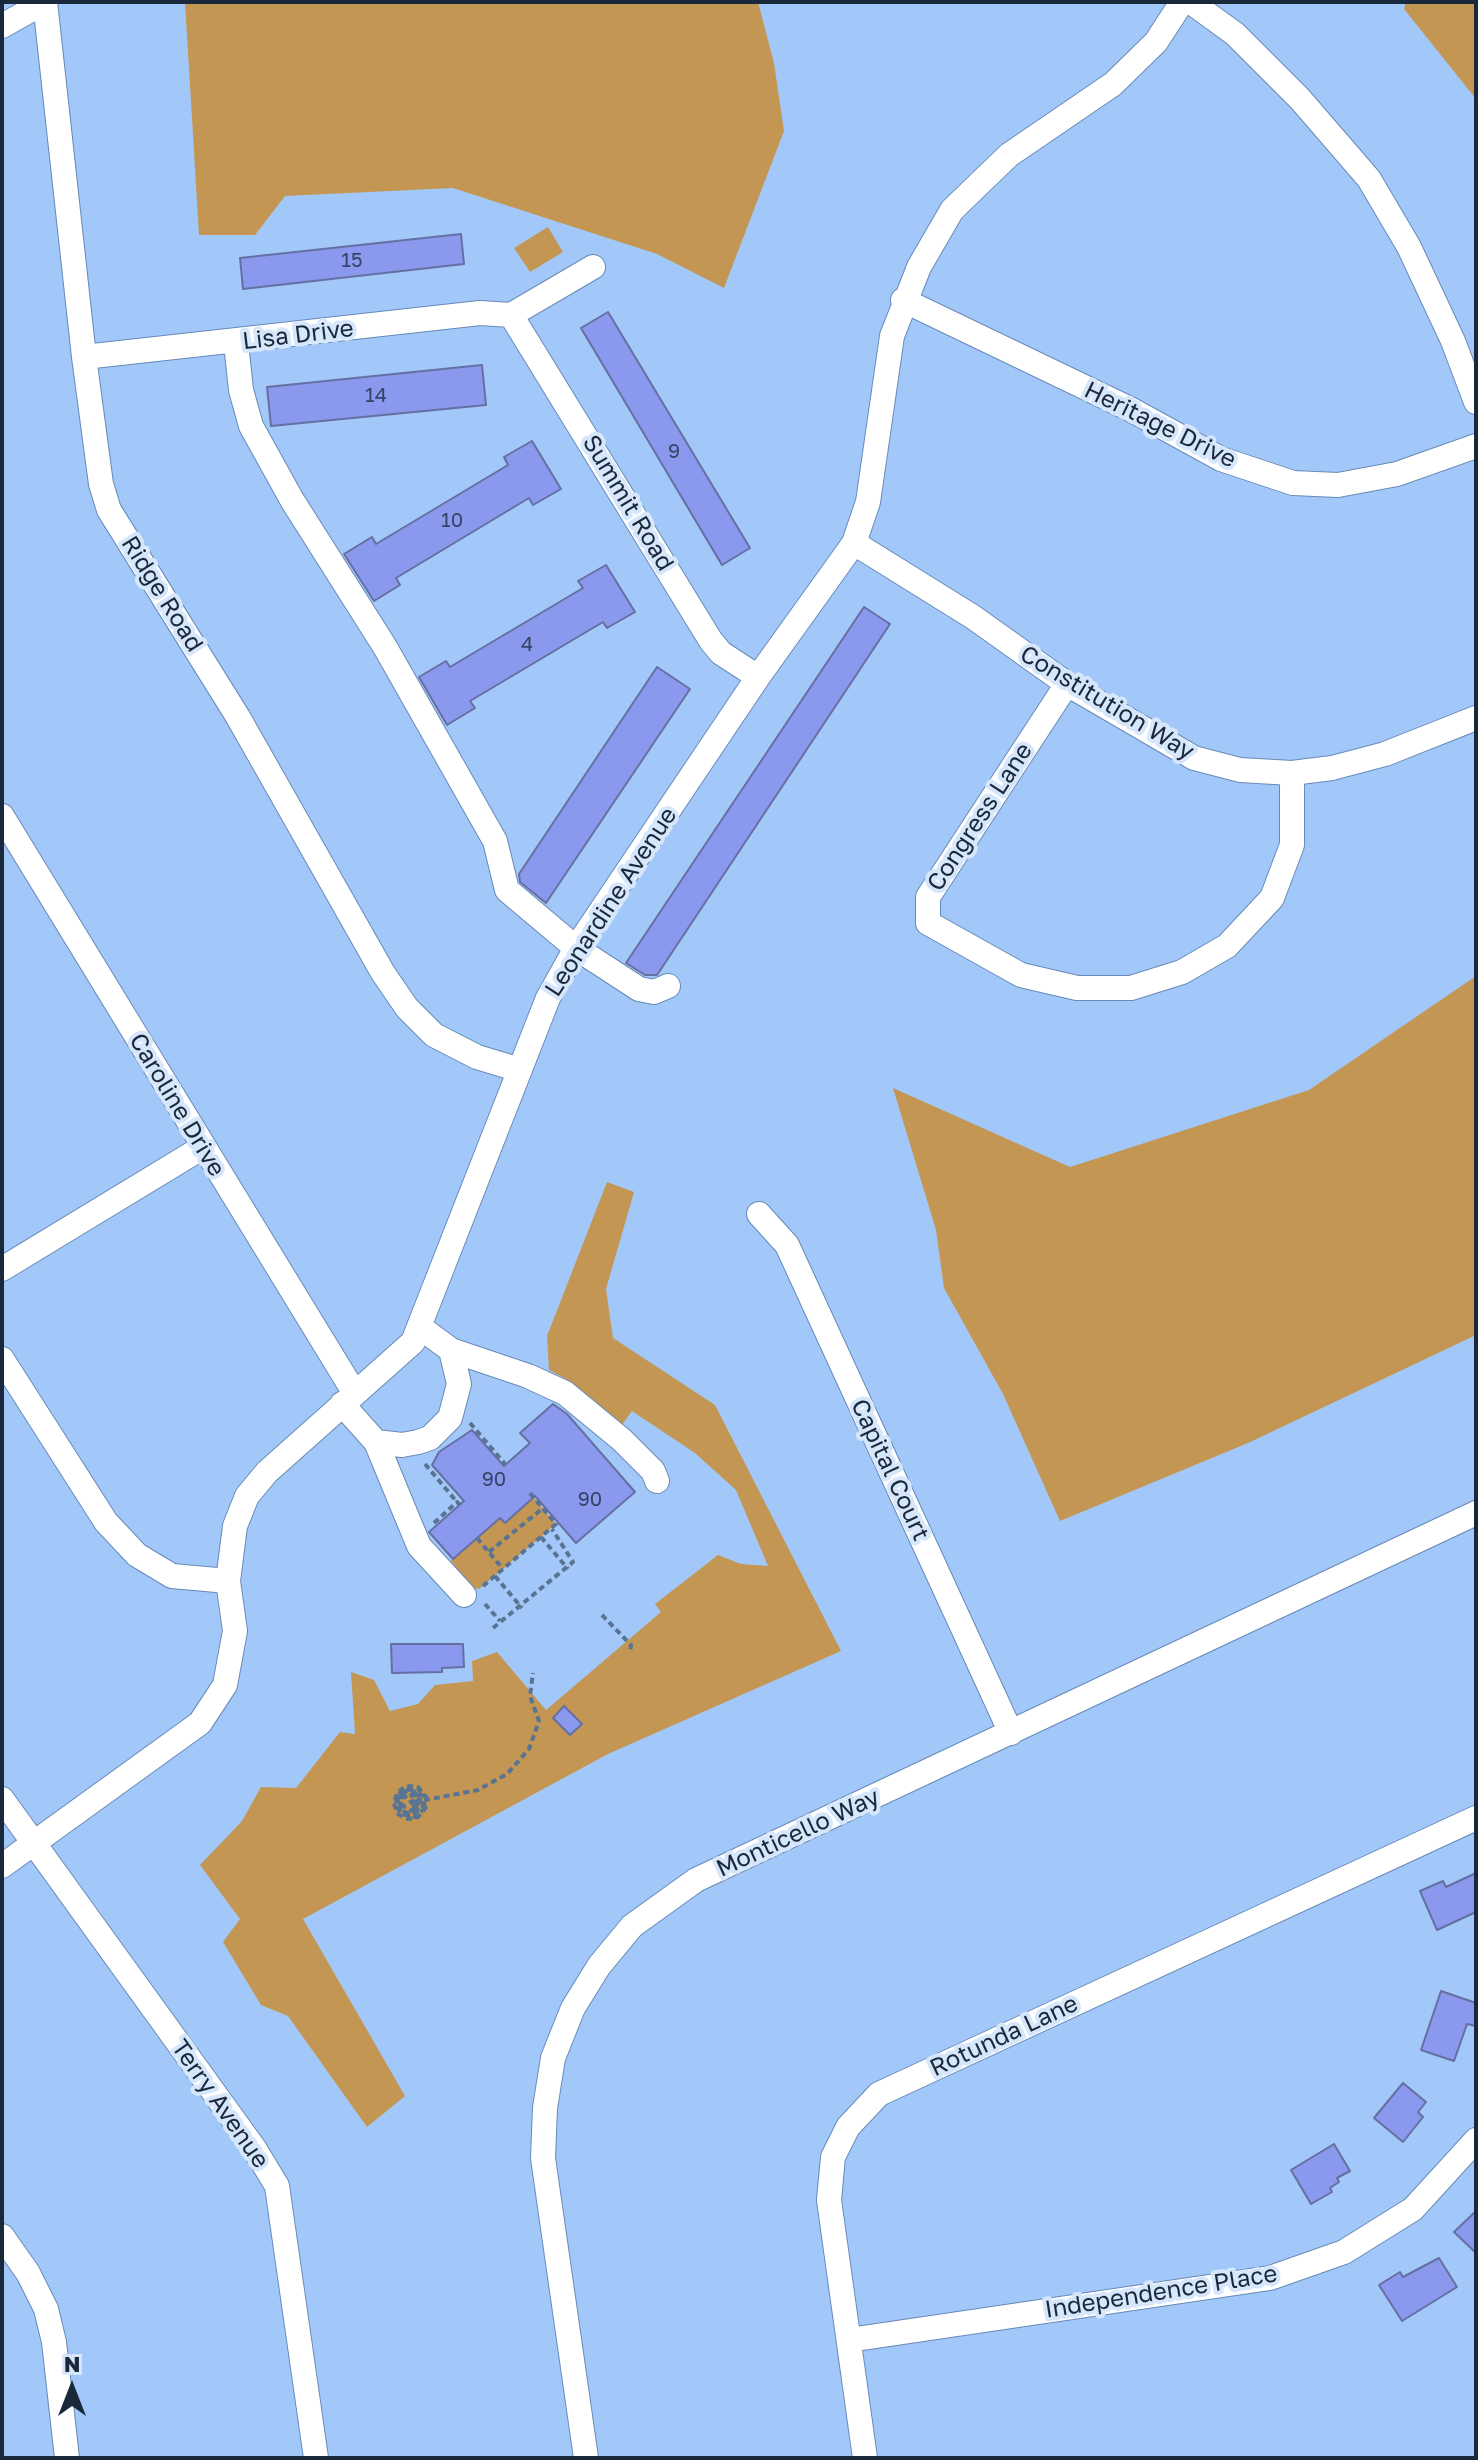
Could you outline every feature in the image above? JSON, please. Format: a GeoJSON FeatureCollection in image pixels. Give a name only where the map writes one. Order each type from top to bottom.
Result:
{"type":"FeatureCollection","features":[{"type":"Feature","properties":{"kind":"street"},"geometry":{"type":"LineString","coordinates":[[2,26],[45,2]]}},
{"type":"Feature","properties":{"kind":"street","name":"Ridge Road"},"geometry":{"type":"LineString","coordinates":[[45,2],[84,357],[101,484],[109,510],[238,717],[383,973],[407,1008],[434,1035],[477,1057],[520,1070]]}},
{"type":"Feature","properties":{"kind":"street","name":"Leonardine Avenue"},"geometry":{"type":"LineString","coordinates":[[2,1866],[200,1723],[225,1685],[232,1663],[235,1631],[228,1581],[235,1526],[247,1496],[267,1472],[396,1358],[421,1328],[548,998],[576,948],[758,677],[854,543],[868,502],[892,336],[903,300],[952,210],[1009,155],[1113,84],[1156,42],[1182,2]]}},
{"type":"Feature","properties":{"kind":"street"},"geometry":{"type":"LineString","coordinates":[[1191,2],[1235,34],[1300,99],[1369,179],[1409,247],[1453,341],[1476,402]]}},
{"type":"Feature","properties":{"kind":"street"},"geometry":{"type":"LineString","coordinates":[[511,315],[593,267]]}},
{"type":"Feature","properties":{"kind":"street","name":"Heritage Drive"},"geometry":{"type":"LineString","coordinates":[[903,300],[1130,409],[1221,459],[1293,483],[1338,485],[1397,474],[1476,446]]}},
{"type":"Feature","properties":{"kind":"street","name":"Lisa Drive"},"geometry":{"type":"LineString","coordinates":[[84,357],[236,343],[480,313],[511,315]]}},
{"type":"Feature","properties":{"kind":"street","name":"Summit Road"},"geometry":{"type":"LineString","coordinates":[[511,315],[711,641],[721,653],[758,677]]}},
{"type":"Feature","properties":{"kind":"street"},"geometry":{"type":"LineString","coordinates":[[236,343],[241,390],[251,426],[292,500],[385,647],[495,841],[507,890],[576,948],[639,989],[654,992],[668,986]]}},
{"type":"Feature","properties":{"kind":"street","name":"Constitution Way"},"geometry":{"type":"LineString","coordinates":[[854,543],[973,617],[1067,684],[1194,758],[1240,770],[1292,773],[1332,768],[1385,754],[1476,718]]}},
{"type":"Feature","properties":{"kind":"street","name":"Congress Lane"},"geometry":{"type":"LineString","coordinates":[[1067,684],[928,897],[928,923],[1021,975],[1077,988],[1131,988],[1182,972],[1227,946],[1272,898],[1292,845],[1292,773]]}},
{"type":"Feature","properties":{"kind":"street","name":"Caroline Drive"},"geometry":{"type":"LineString","coordinates":[[2,816],[203,1147],[376,1442],[419,1546],[474,1599]]}},
{"type":"Feature","properties":{"kind":"street"},"geometry":{"type":"LineString","coordinates":[[2,1269],[203,1147]]}},
{"type":"Feature","properties":{"kind":"street","name":"Capital Court"},"geometry":{"type":"LineString","coordinates":[[759,1214],[787,1245],[1011,1733]]}},
{"type":"Feature","properties":{"kind":"street"},"geometry":{"type":"LineString","coordinates":[[421,1328],[451,1350],[528,1376],[565,1393],[622,1440],[653,1471],[657,1481]]}},
{"type":"Feature","properties":{"kind":"street"},"geometry":{"type":"LineString","coordinates":[[376,1442],[408,1444],[430,1438],[450,1418],[459,1384],[451,1350]]}},
{"type":"Feature","properties":{"kind":"street"},"geometry":{"type":"LineString","coordinates":[[2,1359],[106,1522],[137,1555],[172,1576],[228,1581]]}},
{"type":"Feature","properties":{"kind":"street","name":"Monticello Way"},"geometry":{"type":"LineString","coordinates":[[586,2458],[543,2158],[545,2108],[553,2058],[573,2008],[599,1966],[632,1926],[696,1880],[1476,1513]]}},
{"type":"Feature","properties":{"kind":"street","name":"Terry Avenue"},"geometry":{"type":"LineString","coordinates":[[2,1799],[254,2148],[277,2186],[316,2458]]}},
{"type":"Feature","properties":{"kind":"street","name":"Rotunda Lane"},"geometry":{"type":"LineString","coordinates":[[865,2458],[829,2200],[833,2157],[848,2127],[879,2094],[1476,1818]]}},
{"type":"Feature","properties":{"kind":"street","name":"Independence Place"},"geometry":{"type":"LineString","coordinates":[[849,2340],[1270,2278],[1344,2252],[1413,2209],[1476,2140]]}},
{"type":"Feature","properties":{"kind":"street"},"geometry":{"type":"LineString","coordinates":[[2,2236],[28,2273],[46,2309],[54,2342],[67,2458]]}},
{"type":"Feature","properties":{"kind":"path"},"geometry":{"type":"LineString","coordinates":[[455,1406],[505,1464]]}},
{"type":"Feature","properties":{"kind":"path"},"geometry":{"type":"LineString","coordinates":[[408,1444],[459,1504],[451,1509]]}},
{"type":"Feature","properties":{"kind":"path"},"geometry":{"type":"LineString","coordinates":[[521,1607],[495,1576],[556,1524],[529,1492]]}},
{"type":"Feature","properties":{"kind":"path"},"geometry":{"type":"LineString","coordinates":[[489,1552],[543,1508]]}},
{"type":"Feature","properties":{"kind":"path"},"geometry":{"type":"LineString","coordinates":[[493,1628],[573,1562],[563,1550],[565,1544],[551,1528]]}},
{"type":"Feature","properties":{"kind":"path"},"geometry":{"type":"LineString","coordinates":[[541,1537],[568,1568]]}},
{"type":"Feature","properties":{"kind":"path"},"geometry":{"type":"LineString","coordinates":[[477,1538],[503,1569]]}},
{"type":"Feature","properties":{"kind":"path"},"geometry":{"type":"LineString","coordinates":[[474,1599],[501,1622]]}},
{"type":"Feature","properties":{"kind":"path"},"geometry":{"type":"LineString","coordinates":[[602,1615],[631,1645],[630,1652]]}},
{"type":"Feature","properties":{"kind":"path"},"geometry":{"type":"LineString","coordinates":[[408,1803],[415,1800],[411,1795],[417,1800],[427,1798],[426,1795],[418,1787],[412,1786],[401,1789],[397,1793],[395,1799],[396,1809],[403,1817],[413,1819],[423,1815],[428,1802],[422,1803],[413,1813],[416,1814],[426,1804],[420,1814],[405,1816],[396,1805],[401,1812],[411,1815],[403,1811],[400,1804],[401,1797],[408,1790],[400,1796],[396,1804],[397,1796],[404,1789],[418,1789],[424,1796],[411,1790],[420,1797],[410,1794],[403,1798],[404,1809],[412,1811],[420,1801],[478,1790],[507,1774],[529,1749],[539,1721],[530,1696],[533,1673]]}},
{"type":"Feature","properties":{"kind":"shaded area"},"geometry":{"type":"Polygon","coordinates":[[[185,2],[758,2],[774,63],[784,131],[724,288],[657,254],[453,188],[285,196],[255,235],[199,235],[185,2]]]}},
{"type":"Feature","properties":{"kind":"shaded area"},"geometry":{"type":"Polygon","coordinates":[[[1406,2],[1476,2],[1476,99],[1404,9],[1406,2]]]}},
{"type":"Feature","properties":{"kind":"shaded area"},"geometry":{"type":"Polygon","coordinates":[[[548,227],[563,252],[530,272],[514,248],[548,227]]]}},
{"type":"Feature","properties":{"kind":"shaded area"},"geometry":{"type":"Polygon","coordinates":[[[1476,976],[1476,1335],[1248,1443],[1060,1521],[1003,1394],[944,1288],[936,1230],[893,1088],[1070,1167],[1309,1090],[1476,976]]]}},
{"type":"Feature","properties":{"kind":"shaded area"},"geometry":{"type":"Polygon","coordinates":[[[607,1182],[634,1192],[606,1289],[613,1338],[715,1405],[841,1651],[608,1754],[303,1919],[405,2096],[367,2127],[288,2016],[261,2005],[223,1942],[240,1919],[200,1865],[242,1821],[261,1787],[296,1788],[340,1732],[355,1734],[351,1672],[374,1680],[390,1711],[418,1704],[435,1685],[473,1681],[472,1661],[497,1652],[546,1710],[661,1612],[655,1604],[718,1555],[741,1564],[768,1566],[736,1490],[695,1453],[632,1411],[622,1425],[566,1379],[549,1370],[547,1336],[607,1182]]]}},
{"type":"Feature","properties":{"kind":"shaded area"},"geometry":{"type":"Polygon","coordinates":[[[529,1492],[556,1524],[479,1589],[472,1587],[451,1561],[529,1492]]]}},
{"type":"Feature","properties":{"kind":"building"},"geometry":{"type":"Polygon","coordinates":[[[461,234],[464,264],[243,289],[240,258],[461,234]]]}},
{"type":"Feature","properties":{"kind":"building"},"geometry":{"type":"Polygon","coordinates":[[[608,312],[750,548],[722,565],[581,328],[608,312]]]}},
{"type":"Feature","properties":{"kind":"building"},"geometry":{"type":"Polygon","coordinates":[[[482,365],[486,405],[271,426],[267,387],[482,365]]]}},
{"type":"Feature","properties":{"kind":"building"},"geometry":{"type":"Polygon","coordinates":[[[532,441],[561,489],[533,505],[529,498],[396,578],[400,585],[374,601],[344,554],[372,537],[376,544],[508,465],[504,457],[532,441]]]}},
{"type":"Feature","properties":{"kind":"building"},"geometry":{"type":"Polygon","coordinates":[[[606,565],[635,612],[607,628],[603,622],[470,701],[475,708],[447,725],[419,677],[446,661],[450,667],[583,588],[578,581],[606,565]]]}},
{"type":"Feature","properties":{"kind":"building"},"geometry":{"type":"Polygon","coordinates":[[[864,607],[890,624],[657,975],[645,975],[626,963],[864,607]]]}},
{"type":"Feature","properties":{"kind":"building"},"geometry":{"type":"Polygon","coordinates":[[[657,667],[690,689],[546,903],[520,882],[519,874],[657,667]]]}},
{"type":"Feature","properties":{"kind":"building"},"geometry":{"type":"Polygon","coordinates":[[[553,1404],[567,1414],[635,1492],[576,1543],[535,1496],[505,1523],[500,1518],[453,1559],[429,1532],[464,1501],[432,1465],[439,1452],[472,1430],[504,1466],[530,1443],[520,1433],[553,1404]]]}},
{"type":"Feature","properties":{"kind":"building"},"geometry":{"type":"Polygon","coordinates":[[[391,1644],[463,1644],[464,1667],[442,1668],[442,1672],[392,1673],[391,1644]]]}},
{"type":"Feature","properties":{"kind":"building"},"geometry":{"type":"Polygon","coordinates":[[[564,1706],[582,1724],[570,1735],[553,1718],[564,1706]]]}},
{"type":"Feature","properties":{"kind":"building"},"geometry":{"type":"Polygon","coordinates":[[[1476,1873],[1476,1912],[1437,1930],[1420,1891],[1443,1881],[1446,1887],[1476,1873]]]}},
{"type":"Feature","properties":{"kind":"building"},"geometry":{"type":"Polygon","coordinates":[[[1441,1991],[1476,2003],[1476,2026],[1467,2024],[1454,2061],[1421,2050],[1441,1991]]]}},
{"type":"Feature","properties":{"kind":"building"},"geometry":{"type":"Polygon","coordinates":[[[1403,2083],[1426,2102],[1418,2112],[1423,2117],[1403,2142],[1374,2118],[1403,2083]]]}},
{"type":"Feature","properties":{"kind":"building"},"geometry":{"type":"Polygon","coordinates":[[[1334,2144],[1350,2171],[1337,2178],[1339,2182],[1330,2188],[1332,2192],[1311,2204],[1291,2170],[1334,2144]]]}},
{"type":"Feature","properties":{"kind":"building"},"geometry":{"type":"Polygon","coordinates":[[[1476,2211],[1476,2253],[1454,2232],[1476,2211]]]}},
{"type":"Feature","properties":{"kind":"building"},"geometry":{"type":"Polygon","coordinates":[[[1439,2258],[1457,2287],[1402,2321],[1379,2285],[1400,2272],[1403,2277],[1439,2258]]]}}]}
